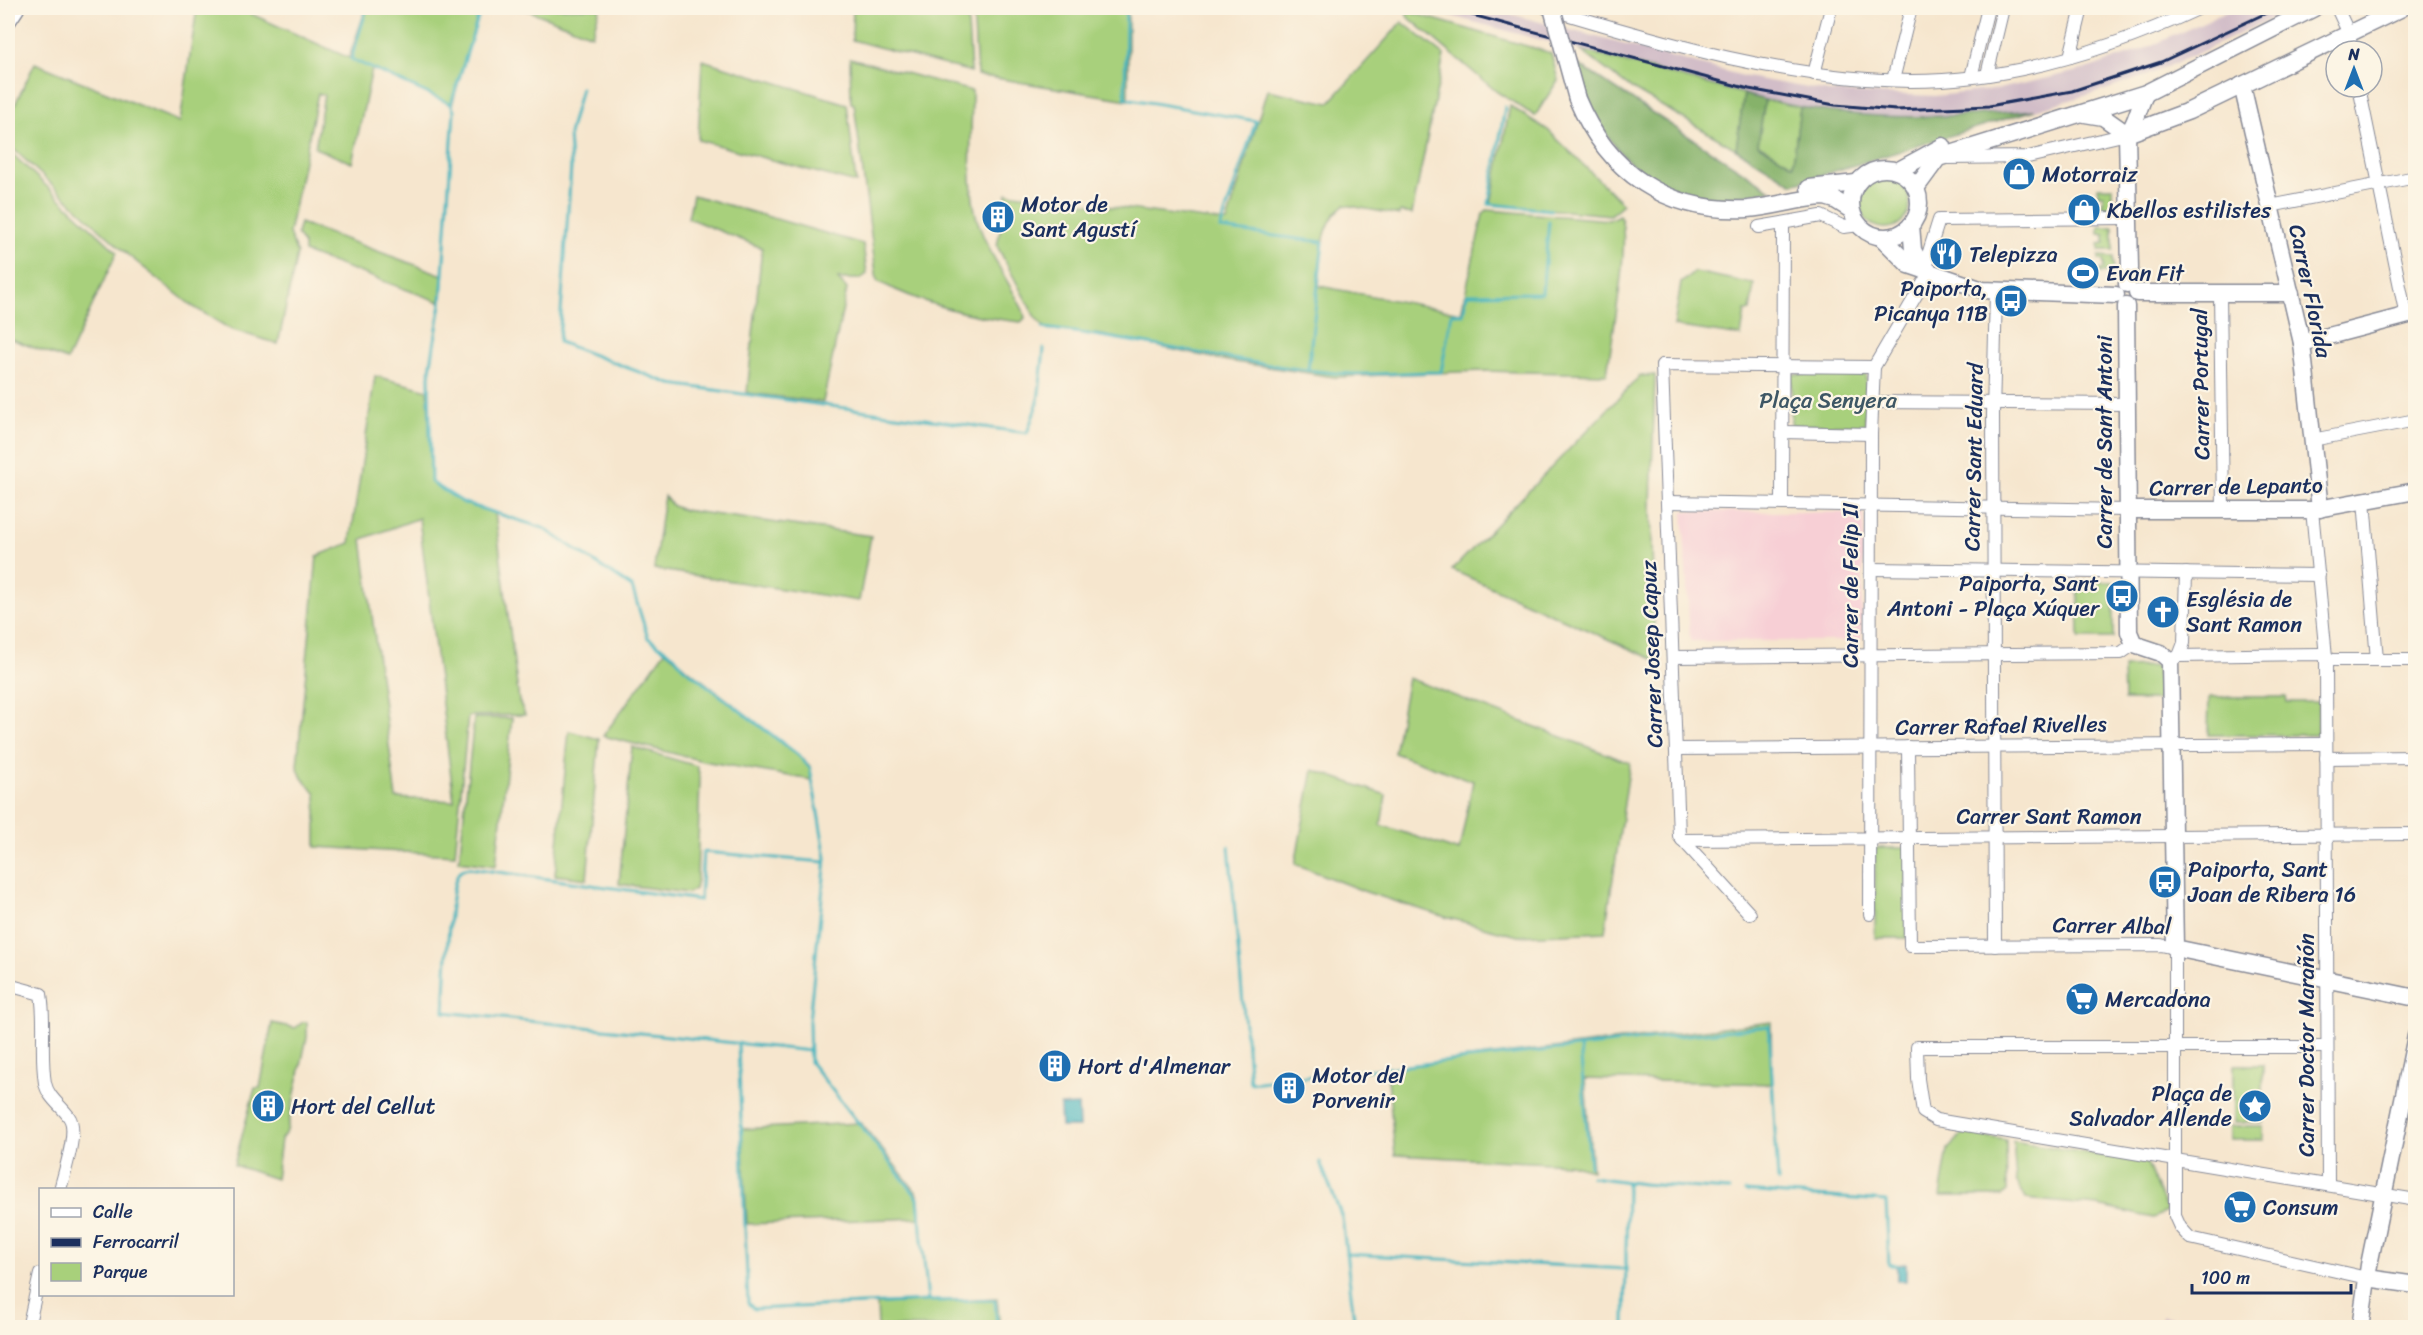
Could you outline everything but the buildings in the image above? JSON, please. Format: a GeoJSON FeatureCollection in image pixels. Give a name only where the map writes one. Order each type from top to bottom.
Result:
{"type":"FeatureCollection","features":[{"type":"Feature","properties":{"kind":"street"},"geometry":{"type":"LineString","coordinates":[[8,20],[16,8]]}},
{"type":"Feature","properties":{"kind":"street"},"geometry":{"type":"LineString","coordinates":[[1546,8],[1588,14],[1702,50],[1814,74],[1893,80],[1987,75],[2070,57],[2146,31],[2200,8]]}},
{"type":"Feature","properties":{"kind":"street"},"geometry":{"type":"LineString","coordinates":[[1552,8],[1577,99],[1592,131],[1614,159],[1629,173],[1658,192],[1694,205],[1750,209],[1825,197],[1835,200],[1873,235],[1892,236],[1911,225]]}},
{"type":"Feature","properties":{"kind":"street"},"geometry":{"type":"LineString","coordinates":[[1814,74],[1831,8]]}},
{"type":"Feature","properties":{"kind":"street"},"geometry":{"type":"LineString","coordinates":[[1893,80],[1911,8]]}},
{"type":"Feature","properties":{"kind":"street"},"geometry":{"type":"LineString","coordinates":[[1971,77],[1988,8]]}},
{"type":"Feature","properties":{"kind":"street"},"geometry":{"type":"LineString","coordinates":[[1987,75],[2003,8]]}},
{"type":"Feature","properties":{"kind":"street"},"geometry":{"type":"LineString","coordinates":[[2070,57],[2082,8]]}},
{"type":"Feature","properties":{"kind":"street"},"geometry":{"type":"LineString","coordinates":[[1916,188],[1938,158],[2146,93],[2314,8]]}},
{"type":"Feature","properties":{"kind":"street"},"geometry":{"type":"LineString","coordinates":[[2337,8],[2350,39]]}},
{"type":"Feature","properties":{"kind":"street"},"geometry":{"type":"LineString","coordinates":[[1938,158],[2028,157],[2127,134],[2188,111],[2402,8]]}},
{"type":"Feature","properties":{"kind":"street"},"geometry":{"type":"LineString","coordinates":[[1897,171],[1940,147],[2144,84],[2217,56]]}},
{"type":"Feature","properties":{"kind":"street","name":"Carrer Florida"},"geometry":{"type":"LineString","coordinates":[[2242,85],[2302,343],[2312,440],[2316,510]]}},
{"type":"Feature","properties":{"kind":"street"},"geometry":{"type":"LineString","coordinates":[[2127,134],[2133,128],[2136,111],[2146,93]]}},
{"type":"Feature","properties":{"kind":"street"},"geometry":{"type":"LineString","coordinates":[[2302,343],[2411,315],[2378,184],[2361,99]]}},
{"type":"Feature","properties":{"kind":"street"},"geometry":{"type":"LineString","coordinates":[[2084,114],[2103,117],[2127,134]]}},
{"type":"Feature","properties":{"kind":"street","name":"Carrer de Sant Antoni"},"geometry":{"type":"LineString","coordinates":[[2127,134],[2130,268],[2127,294],[2127,510],[2129,632],[2134,645]]}},
{"type":"Feature","properties":{"kind":"street"},"geometry":{"type":"LineString","coordinates":[[1732,207],[1802,190],[1856,183],[1872,171],[1880,169],[1897,171],[1905,175],[1916,188],[1918,208],[1911,225],[1913,250],[1926,269]]}},
{"type":"Feature","properties":{"kind":"street"},"geometry":{"type":"LineString","coordinates":[[2270,206],[2415,177]]}},
{"type":"Feature","properties":{"kind":"street"},"geometry":{"type":"LineString","coordinates":[[1855,218],[1851,200],[1856,183]]}},
{"type":"Feature","properties":{"kind":"street"},"geometry":{"type":"LineString","coordinates":[[1759,227],[1821,216],[1844,227],[1855,218]]}},
{"type":"Feature","properties":{"kind":"street"},"geometry":{"type":"LineString","coordinates":[[1926,269],[1927,258],[1939,220],[2129,218]]}},
{"type":"Feature","properties":{"kind":"street"},"geometry":{"type":"LineString","coordinates":[[1782,504],[1783,223]]}},
{"type":"Feature","properties":{"kind":"street"},"geometry":{"type":"LineString","coordinates":[[1881,237],[1909,265],[1996,292],[2291,293]]}},
{"type":"Feature","properties":{"kind":"street","name":"Carrer de Felip II"},"geometry":{"type":"LineString","coordinates":[[1870,915],[1871,434],[1874,367],[1926,269]]}},
{"type":"Feature","properties":{"kind":"street","name":"Carrer Sant Eduard"},"geometry":{"type":"LineString","coordinates":[[1995,946],[1993,508],[1996,292]]}},
{"type":"Feature","properties":{"kind":"street","name":"Carrer Portugal"},"geometry":{"type":"LineString","coordinates":[[2220,293],[2223,510]]}},
{"type":"Feature","properties":{"kind":"street","name":"Carrer Josep Capuz"},"geometry":{"type":"LineString","coordinates":[[1682,840],[1679,836],[1662,365],[1783,366]]}},
{"type":"Feature","properties":{"kind":"street"},"geometry":{"type":"LineString","coordinates":[[1783,366],[1874,367]]}},
{"type":"Feature","properties":{"kind":"street"},"geometry":{"type":"LineString","coordinates":[[1872,402],[2127,404]]}},
{"type":"Feature","properties":{"kind":"street"},"geometry":{"type":"LineString","coordinates":[[2312,440],[2415,420]]}},
{"type":"Feature","properties":{"kind":"street"},"geometry":{"type":"LineString","coordinates":[[1782,432],[1871,434]]}},
{"type":"Feature","properties":{"kind":"street","name":"Carrer de Lepanto"},"geometry":{"type":"LineString","coordinates":[[2127,510],[2316,510],[2415,491]]}},
{"type":"Feature","properties":{"kind":"street"},"geometry":{"type":"LineString","coordinates":[[2364,500],[2378,660]]}},
{"type":"Feature","properties":{"kind":"street"},"geometry":{"type":"LineString","coordinates":[[1668,502],[2127,510]]}},
{"type":"Feature","properties":{"kind":"street","name":"Carrer Doctor Marañón"},"geometry":{"type":"LineString","coordinates":[[2316,510],[2326,657],[2328,1185]]}},
{"type":"Feature","properties":{"kind":"street"},"geometry":{"type":"LineString","coordinates":[[1871,569],[2319,575]]}},
{"type":"Feature","properties":{"kind":"street"},"geometry":{"type":"LineString","coordinates":[[2186,573],[2184,643],[2175,659],[2172,744],[2175,1216],[2180,1227],[2190,1238],[2367,1278],[2415,1286]]}},
{"type":"Feature","properties":{"kind":"street"},"geometry":{"type":"LineString","coordinates":[[1674,657],[2121,652],[2134,645],[2175,659],[2320,654],[2332,660],[2415,660]]}},
{"type":"Feature","properties":{"kind":"street","name":"Carrer Rafael Rivelles"},"geometry":{"type":"LineString","coordinates":[[1676,749],[2326,744]]}},
{"type":"Feature","properties":{"kind":"street"},"geometry":{"type":"LineString","coordinates":[[1908,747],[1909,838]]}},
{"type":"Feature","properties":{"kind":"street"},"geometry":{"type":"LineString","coordinates":[[2326,758],[2415,757]]}},
{"type":"Feature","properties":{"kind":"street","name":"Carrer Sant Ramon"},"geometry":{"type":"LineString","coordinates":[[1682,840],[2415,834]]}},
{"type":"Feature","properties":{"kind":"street","name":"Carrer Albal"},"geometry":{"type":"LineString","coordinates":[[1909,838],[1910,946],[2161,945],[2415,998]]}},
{"type":"Feature","properties":{"kind":"street"},"geometry":{"type":"LineString","coordinates":[[1682,840],[1749,915]]}},
{"type":"Feature","properties":{"kind":"street"},"geometry":{"type":"LineString","coordinates":[[8,985],[41,994],[42,1063],[46,1087],[59,1107],[70,1118],[74,1131],[60,1188]]}},
{"type":"Feature","properties":{"kind":"street"},"geometry":{"type":"LineString","coordinates":[[2360,1328],[2383,1194],[2411,1074],[2415,1036]]}},
{"type":"Feature","properties":{"kind":"street"},"geometry":{"type":"LineString","coordinates":[[2327,1047],[1917,1047],[1918,1079],[1923,1112],[1936,1120],[2175,1158],[2415,1200]]}},
{"type":"Feature","properties":{"kind":"street"},"geometry":{"type":"LineString","coordinates":[[28,1328],[39,1278]]}},
{"type":"Feature","properties":{"kind":"shaded area"},"geometry":{"type":"Polygon","coordinates":[[[1422,8],[1487,8],[1747,77],[1829,92],[1935,96],[1999,89],[2083,70],[2144,49],[2235,8],[2293,8],[2148,75],[2035,110],[1953,117],[1886,118],[1825,112],[1765,100],[1422,8]]]}},
{"type":"Feature","properties":{"kind":"shaded area"},"geometry":{"type":"Polygon","coordinates":[[[1683,511],[1864,513],[1861,641],[1690,641],[1683,511]]]}},
{"type":"Feature","properties":{"kind":"shaded area"},"geometry":{"type":"Polygon","coordinates":[[[2162,1316],[2208,1327],[2160,1327],[2162,1316]]]}},
{"type":"Feature","properties":{"kind":"green space"},"geometry":{"type":"Polygon","coordinates":[[[197,8],[238,8],[349,58],[365,11],[357,8],[480,8],[452,105],[372,69],[352,163],[315,148],[324,95],[318,93],[289,233],[297,254],[278,344],[230,329],[192,306],[128,255],[8,144],[8,119],[35,63],[180,122],[197,8]]]}},
{"type":"Feature","properties":{"kind":"green space"},"geometry":{"type":"Polygon","coordinates":[[[522,8],[600,8],[592,35],[522,8]]]}},
{"type":"Feature","properties":{"kind":"green space"},"geometry":{"type":"Polygon","coordinates":[[[853,8],[967,8],[971,72],[852,40],[853,8]]]}},
{"type":"Feature","properties":{"kind":"green space"},"geometry":{"type":"Polygon","coordinates":[[[973,8],[1128,8],[1128,100],[977,75],[973,8]]]}},
{"type":"Feature","properties":{"kind":"green space"},"geometry":{"type":"Polygon","coordinates":[[[1406,11],[1551,53],[1558,80],[1535,116],[1497,92],[1407,16],[1406,11]]]}},
{"type":"Feature","properties":{"kind":"green space"},"geometry":{"type":"Polygon","coordinates":[[[1402,22],[1444,55],[1412,214],[1400,212],[1399,215],[1345,205],[1337,212],[1326,231],[1319,286],[1461,313],[1483,214],[1487,210],[1609,220],[1619,215],[1623,225],[1622,265],[1607,374],[1483,371],[1335,377],[1228,361],[1102,335],[1046,329],[1035,317],[997,246],[1007,193],[1227,222],[1267,90],[1329,103],[1402,22]]]}},
{"type":"Feature","properties":{"kind":"green space"},"geometry":{"type":"Polygon","coordinates":[[[1580,50],[1744,94],[1736,149],[1629,87],[1580,50]]]}},
{"type":"Feature","properties":{"kind":"green space"},"geometry":{"type":"Polygon","coordinates":[[[850,58],[972,91],[971,167],[975,211],[989,248],[1023,310],[1025,318],[1021,322],[984,317],[929,303],[877,281],[854,104],[851,103],[850,58]]]}},
{"type":"Feature","properties":{"kind":"green space"},"geometry":{"type":"Polygon","coordinates":[[[702,60],[847,104],[856,183],[698,140],[702,60]]]}},
{"type":"Feature","properties":{"kind":"green space"},"geometry":{"type":"Polygon","coordinates":[[[1576,63],[1771,190],[1734,196],[1700,195],[1670,188],[1644,174],[1622,154],[1603,128],[1588,98],[1576,63]]]}},
{"type":"Feature","properties":{"kind":"green space"},"geometry":{"type":"Polygon","coordinates":[[[1744,94],[1765,100],[1758,144],[1793,165],[1800,107],[1859,115],[1918,117],[2035,110],[1793,184],[1736,149],[1744,94]]]}},
{"type":"Feature","properties":{"kind":"green space"},"geometry":{"type":"Polygon","coordinates":[[[1765,100],[1800,107],[1793,165],[1758,144],[1765,100]]]}},
{"type":"Feature","properties":{"kind":"green space"},"geometry":{"type":"Polygon","coordinates":[[[1510,106],[1548,130],[1623,204],[1610,215],[1491,204],[1510,106]]]}},
{"type":"Feature","properties":{"kind":"green space"},"geometry":{"type":"Polygon","coordinates":[[[8,150],[117,252],[67,360],[8,338],[8,150]]]}},
{"type":"Feature","properties":{"kind":"green space"},"geometry":{"type":"Polygon","coordinates":[[[1880,178],[1890,178],[1903,185],[1910,198],[1910,208],[1903,221],[1890,228],[1880,228],[1871,224],[1864,217],[1860,208],[1860,198],[1864,189],[1871,182],[1880,178]]]}},
{"type":"Feature","properties":{"kind":"green space"},"geometry":{"type":"Polygon","coordinates":[[[2098,187],[2113,187],[2113,211],[2099,211],[2099,204],[2103,204],[2103,195],[2098,195],[2098,187]]]}},
{"type":"Feature","properties":{"kind":"green space"},"geometry":{"type":"Polygon","coordinates":[[[693,195],[863,244],[867,274],[860,279],[838,279],[847,289],[823,402],[747,393],[762,248],[688,218],[693,195]]]}},
{"type":"Feature","properties":{"kind":"green space"},"geometry":{"type":"Polygon","coordinates":[[[300,223],[443,275],[440,302],[304,252],[304,245],[297,234],[300,223]]]}},
{"type":"Feature","properties":{"kind":"green space"},"geometry":{"type":"Polygon","coordinates":[[[2099,227],[2113,227],[2113,250],[2099,250],[2099,244],[2105,243],[2105,235],[2099,234],[2099,227]]]}},
{"type":"Feature","properties":{"kind":"green space"},"geometry":{"type":"Polygon","coordinates":[[[2099,256],[2113,257],[2113,273],[2099,273],[2099,270],[2104,269],[2104,260],[2099,260],[2099,256]]]}},
{"type":"Feature","properties":{"kind":"green space"},"geometry":{"type":"Polygon","coordinates":[[[1695,272],[1754,284],[1750,311],[1745,311],[1741,336],[1674,326],[1681,283],[1695,272]]]}},
{"type":"Feature","properties":{"kind":"green space","name":"Plaça Senyera"},"geometry":{"type":"Polygon","coordinates":[[[1792,374],[1866,375],[1865,425],[1791,425],[1792,374]]]}},
{"type":"Feature","properties":{"kind":"green space"},"geometry":{"type":"Polygon","coordinates":[[[1655,375],[1651,507],[1655,660],[1452,570],[1640,376],[1655,375]]]}},
{"type":"Feature","properties":{"kind":"green space"},"geometry":{"type":"Polygon","coordinates":[[[375,376],[428,390],[431,482],[462,502],[495,513],[519,701],[525,715],[468,716],[455,855],[316,847],[316,794],[302,778],[297,766],[317,556],[350,543],[375,376]],[[419,518],[362,539],[396,798],[454,801],[419,518]]]}},
{"type":"Feature","properties":{"kind":"green space"},"geometry":{"type":"Polygon","coordinates":[[[664,496],[673,506],[683,510],[871,536],[859,601],[654,569],[664,496]]]}},
{"type":"Feature","properties":{"kind":"green space"},"geometry":{"type":"Polygon","coordinates":[[[2078,582],[2113,582],[2113,638],[2079,638],[2078,582]]]}},
{"type":"Feature","properties":{"kind":"green space"},"geometry":{"type":"Polygon","coordinates":[[[665,651],[802,758],[810,766],[812,780],[703,761],[603,736],[665,651]]]}},
{"type":"Feature","properties":{"kind":"green space"},"geometry":{"type":"Polygon","coordinates":[[[2158,666],[2159,700],[2124,700],[2123,667],[2158,666]]]}},
{"type":"Feature","properties":{"kind":"green space"},"geometry":{"type":"Polygon","coordinates":[[[1408,678],[1630,763],[1605,932],[1518,936],[1445,917],[1366,892],[1295,864],[1313,770],[1386,795],[1381,825],[1459,851],[1473,781],[1394,753],[1408,678]]]}},
{"type":"Feature","properties":{"kind":"green space"},"geometry":{"type":"Polygon","coordinates":[[[2209,697],[2286,697],[2287,702],[2318,702],[2318,735],[2208,735],[2209,697]]]}},
{"type":"Feature","properties":{"kind":"green space"},"geometry":{"type":"Polygon","coordinates":[[[474,718],[512,718],[496,866],[459,861],[474,718]]]}},
{"type":"Feature","properties":{"kind":"green space"},"geometry":{"type":"Polygon","coordinates":[[[569,731],[599,739],[587,879],[555,875],[569,731]]]}},
{"type":"Feature","properties":{"kind":"green space"},"geometry":{"type":"Polygon","coordinates":[[[632,747],[697,766],[700,777],[697,879],[695,889],[688,893],[619,884],[632,747]]]}},
{"type":"Feature","properties":{"kind":"green space"},"geometry":{"type":"Polygon","coordinates":[[[1875,848],[1907,848],[1907,938],[1875,938],[1875,848]]]}},
{"type":"Feature","properties":{"kind":"green space"},"geometry":{"type":"Polygon","coordinates":[[[307,1022],[307,1037],[287,1131],[281,1139],[276,1179],[234,1165],[255,1088],[260,1088],[272,1023],[295,1028],[307,1022]]]}},
{"type":"Feature","properties":{"kind":"green space"},"geometry":{"type":"Polygon","coordinates":[[[1771,1022],[1772,1084],[1585,1079],[1592,1170],[1569,1164],[1395,1155],[1387,1068],[1771,1022]]]}},
{"type":"Feature","properties":{"kind":"green space"},"geometry":{"type":"Polygon","coordinates":[[[2234,1065],[2263,1065],[2263,1122],[2234,1122],[2234,1065]]]}},
{"type":"Feature","properties":{"kind":"green space"},"geometry":{"type":"Polygon","coordinates":[[[861,1123],[918,1194],[920,1218],[747,1224],[742,1129],[861,1123]]]}},
{"type":"Feature","properties":{"kind":"green space"},"geometry":{"type":"Polygon","coordinates":[[[2230,1126],[2263,1126],[2263,1140],[2230,1140],[2230,1126]]]}},
{"type":"Feature","properties":{"kind":"green space"},"geometry":{"type":"Polygon","coordinates":[[[1964,1133],[2006,1140],[2007,1192],[2002,1196],[1940,1196],[1948,1149],[1964,1133]]]}},
{"type":"Feature","properties":{"kind":"green space"},"geometry":{"type":"Polygon","coordinates":[[[2013,1141],[2147,1163],[2167,1212],[2153,1218],[2098,1206],[2026,1199],[2016,1180],[2013,1141]]]}},
{"type":"Feature","properties":{"kind":"green space"},"geometry":{"type":"Polygon","coordinates":[[[997,1298],[1000,1327],[878,1327],[877,1304],[997,1298]]]}},
{"type":"Feature","properties":{"kind":"water"},"geometry":{"type":"Polygon","coordinates":[[[1078,1105],[1079,1127],[1061,1127],[1060,1106],[1078,1105]]]}},
{"type":"Feature","properties":{"kind":"water"},"geometry":{"type":"Polygon","coordinates":[[[1906,1264],[1906,1281],[1897,1281],[1897,1265],[1906,1264]]]}},
{"type":"Feature","properties":{"kind":"waterway"},"geometry":{"type":"LineString","coordinates":[[367,8],[351,59],[451,104],[454,111],[441,304],[429,376],[431,482],[464,503],[543,528],[632,587],[648,638],[798,755],[810,768],[826,858],[809,1021],[810,1062],[918,1198],[928,1301],[995,1300],[997,1328]]}},
{"type":"Feature","properties":{"kind":"waterway"},"geometry":{"type":"LineString","coordinates":[[451,104],[481,8]]}},
{"type":"Feature","properties":{"kind":"waterway"},"geometry":{"type":"LineString","coordinates":[[1126,8],[1125,98],[1256,121],[1220,229],[1323,242],[1308,370]]}},
{"type":"Feature","properties":{"kind":"waterway"},"geometry":{"type":"LineString","coordinates":[[581,88],[569,134],[571,167],[559,342],[671,384],[1027,433],[1038,402],[1044,349]]}},
{"type":"Feature","properties":{"kind":"waterway"},"geometry":{"type":"LineString","coordinates":[[1505,107],[1489,204],[1551,210]]}},
{"type":"Feature","properties":{"kind":"waterway"},"geometry":{"type":"LineString","coordinates":[[1043,328],[1299,369],[1362,374],[1441,372],[1452,313],[1463,314],[1467,294],[1542,293],[1549,221]]}},
{"type":"Feature","properties":{"kind":"waterway"},"geometry":{"type":"LineString","coordinates":[[1229,846],[1250,1083],[1769,1026],[1778,1181]]}},
{"type":"Feature","properties":{"kind":"waterway"},"geometry":{"type":"LineString","coordinates":[[810,1051],[444,1012],[448,940],[452,899],[458,874],[470,868],[700,900],[703,852],[825,862]]}},
{"type":"Feature","properties":{"kind":"waterway"},"geometry":{"type":"LineString","coordinates":[[738,1043],[748,1303],[754,1309],[928,1301]]}},
{"type":"Feature","properties":{"kind":"waterway"},"geometry":{"type":"LineString","coordinates":[[1580,1047],[1590,1166]]}},
{"type":"Feature","properties":{"kind":"waterway"},"geometry":{"type":"LineString","coordinates":[[1320,1162],[1342,1217],[1355,1328]]}},
{"type":"Feature","properties":{"kind":"waterway"},"geometry":{"type":"LineString","coordinates":[[1592,1177],[1643,1184],[1729,1190]]}},
{"type":"Feature","properties":{"kind":"waterway"},"geometry":{"type":"LineString","coordinates":[[1625,1328],[1627,1182]]}},
{"type":"Feature","properties":{"kind":"waterway"},"geometry":{"type":"LineString","coordinates":[[1745,1191],[1886,1201],[1889,1265],[1897,1265]]}},
{"type":"Feature","properties":{"kind":"waterway"},"geometry":{"type":"LineString","coordinates":[[1346,1254],[1626,1269]]}},
{"type":"Feature","properties":{"kind":"railway"},"geometry":{"type":"LineString","coordinates":[[1446,8],[1749,89],[1835,105],[1896,110],[1989,106],[2072,91],[2161,62],[2277,8]]}},
{"type":"Feature","properties":{"kind":"place","name":"Motorraiz"},"geometry":{"type":"Point","coordinates":[2019,174]}},
{"type":"Feature","properties":{"kind":"place","name":"Kbellos estilistes"},"geometry":{"type":"Point","coordinates":[2084,210]}},
{"type":"Feature","properties":{"kind":"place","name":"Motor de Sant Agustí"},"geometry":{"type":"Point","coordinates":[998,217]}},
{"type":"Feature","properties":{"kind":"place","name":"Telepizza"},"geometry":{"type":"Point","coordinates":[1946,254]}},
{"type":"Feature","properties":{"kind":"place","name":"Evan Fit"},"geometry":{"type":"Point","coordinates":[2083,273]}},
{"type":"Feature","properties":{"kind":"place","name":"Paiporta, Picanya 11B"},"geometry":{"type":"Point","coordinates":[2011,301]}},
{"type":"Feature","properties":{"kind":"place","name":"Paiporta, Sant Antoni - Plaça Xúquer"},"geometry":{"type":"Point","coordinates":[2122,596]}},
{"type":"Feature","properties":{"kind":"place","name":"Església de Sant Ramon"},"geometry":{"type":"Point","coordinates":[2163,612]}},
{"type":"Feature","properties":{"kind":"place","name":"Paiporta, Sant Joan de Ribera 16"},"geometry":{"type":"Point","coordinates":[2165,882]}},
{"type":"Feature","properties":{"kind":"place","name":"Mercadona"},"geometry":{"type":"Point","coordinates":[2082,999]}},
{"type":"Feature","properties":{"kind":"place","name":"Hort d'Almenar"},"geometry":{"type":"Point","coordinates":[1055,1066]}},
{"type":"Feature","properties":{"kind":"place","name":"Motor del Porvenir"},"geometry":{"type":"Point","coordinates":[1289,1088]}},
{"type":"Feature","properties":{"kind":"place","name":"Hort del Cellut"},"geometry":{"type":"Point","coordinates":[268,1106]}},
{"type":"Feature","properties":{"kind":"place","name":"Plaça de Salvador Allende"},"geometry":{"type":"Point","coordinates":[2255,1106]}},
{"type":"Feature","properties":{"kind":"place","name":"Consum"},"geometry":{"type":"Point","coordinates":[2240,1207]}}]}
